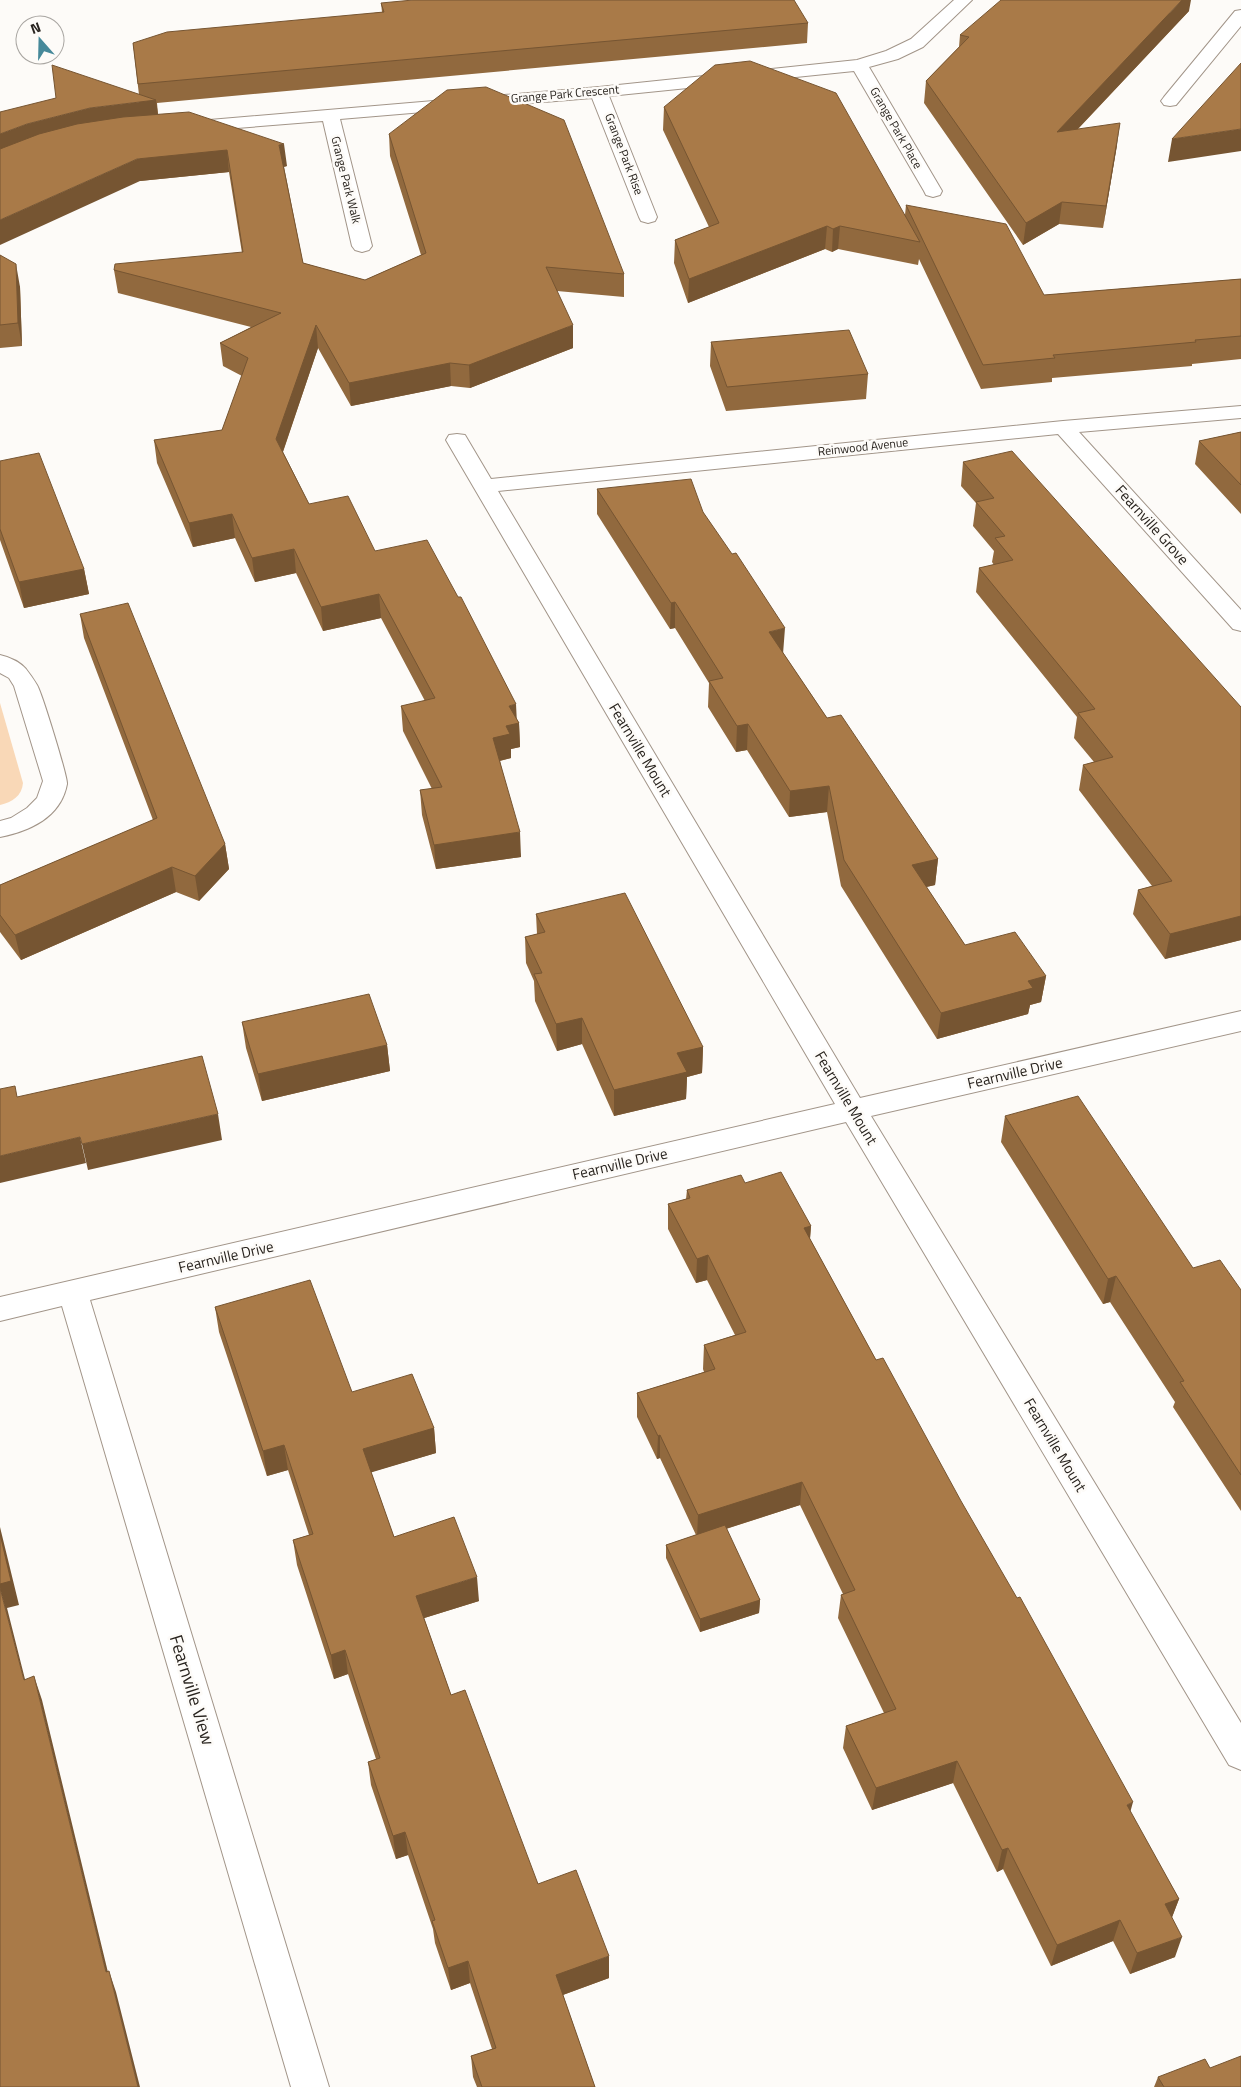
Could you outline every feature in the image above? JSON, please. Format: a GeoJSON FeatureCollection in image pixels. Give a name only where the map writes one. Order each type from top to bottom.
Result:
{"type":"FeatureCollection","features":[{"type":"Feature","properties":{"kind":"street","name":"Grange Park Crescent"},"geometry":{"type":"LineString","coordinates":[[165,128],[600,92],[859,64],[892,55],[917,43],[964,0]]}},
{"type":"Feature","properties":{"kind":"street"},"geometry":{"type":"LineString","coordinates":[[1170,101],[1241,15]]}},
{"type":"Feature","properties":{"kind":"street","name":"Grange Park Place"},"geometry":{"type":"LineString","coordinates":[[859,64],[933,191]]}},
{"type":"Feature","properties":{"kind":"street","name":"Grange Park Rise"},"geometry":{"type":"LineString","coordinates":[[600,92],[648,217]]}},
{"type":"Feature","properties":{"kind":"street","name":"Grange Park Walk"},"geometry":{"type":"LineString","coordinates":[[330,114],[362,246]]}},
{"type":"Feature","properties":{"kind":"street","name":"Reinwood Avenue"},"geometry":{"type":"LineString","coordinates":[[484,486],[1063,427],[1241,412]]}},
{"type":"Feature","properties":{"kind":"street","name":"Fearnville Grove"},"geometry":{"type":"LineString","coordinates":[[1063,427],[1241,624]]}},
{"type":"Feature","properties":{"kind":"street","name":"Fearnville Mount"},"geometry":{"type":"LineString","coordinates":[[457,440],[853,1110],[1241,1754]]}},
{"type":"Feature","properties":{"kind":"street"},"geometry":{"type":"LineString","coordinates":[[0,662],[17,673],[26,686],[55,781],[52,795],[43,808],[27,820],[0,830]]}},
{"type":"Feature","properties":{"kind":"street","name":"Fearnville Drive"},"geometry":{"type":"LineString","coordinates":[[0,1309],[1241,1021]]}},
{"type":"Feature","properties":{"kind":"street","name":"Fearnville View"},"geometry":{"type":"LineString","coordinates":[[73,1293],[310,2087]]}},
{"type":"Feature","properties":{"kind":"shaded area"},"geometry":{"type":"Polygon","coordinates":[[[0,703],[23,783],[21,791],[16,798],[0,805],[0,703]]]}},
{"type":"Feature","properties":{"kind":"building"},"geometry":{"type":"Polygon","coordinates":[[[413,0],[794,0],[808,23],[138,84],[133,43],[167,32],[384,12],[381,3],[413,0]]]}},
{"type":"Feature","properties":{"kind":"building"},"geometry":{"type":"Polygon","coordinates":[[[1001,0],[1182,0],[1057,132],[1120,123],[1106,206],[1062,202],[1026,223],[926,81],[969,37],[960,35],[1001,0]]]}},
{"type":"Feature","properties":{"kind":"building"},"geometry":{"type":"Polygon","coordinates":[[[750,61],[836,93],[920,242],[840,226],[833,229],[827,226],[689,279],[675,240],[719,223],[664,107],[715,65],[750,61]]]}},
{"type":"Feature","properties":{"kind":"building"},"geometry":{"type":"Polygon","coordinates":[[[1241,63],[1241,129],[1172,139],[1241,63]]]}},
{"type":"Feature","properties":{"kind":"building"},"geometry":{"type":"Polygon","coordinates":[[[52,65],[156,100],[90,108],[27,124],[0,134],[0,112],[56,98],[52,65]]]}},
{"type":"Feature","properties":{"kind":"building"},"geometry":{"type":"Polygon","coordinates":[[[486,87],[564,120],[624,274],[546,267],[573,325],[469,365],[450,363],[349,383],[316,325],[276,439],[309,504],[348,496],[375,551],[427,540],[458,597],[461,597],[516,704],[509,706],[519,723],[506,726],[510,734],[493,738],[520,832],[434,845],[420,790],[442,787],[401,706],[435,698],[379,594],[321,607],[294,549],[252,558],[232,514],[189,523],[154,440],[222,430],[248,358],[220,343],[281,313],[114,270],[115,264],[243,252],[227,150],[137,159],[0,220],[0,149],[39,134],[77,124],[123,117],[189,112],[284,144],[279,145],[303,263],[365,280],[426,253],[389,134],[447,90],[486,87]]]}},
{"type":"Feature","properties":{"kind":"building"},"geometry":{"type":"Polygon","coordinates":[[[906,205],[1006,224],[1044,295],[1241,279],[1241,336],[1053,355],[1055,358],[983,365],[906,205]]]}},
{"type":"Feature","properties":{"kind":"building"},"geometry":{"type":"Polygon","coordinates":[[[0,255],[16,264],[18,323],[0,325],[0,255]]]}},
{"type":"Feature","properties":{"kind":"building"},"geometry":{"type":"Polygon","coordinates":[[[849,330],[868,374],[727,387],[711,342],[849,330]]]}},
{"type":"Feature","properties":{"kind":"building"},"geometry":{"type":"Polygon","coordinates":[[[1241,432],[1241,485],[1199,441],[1241,432]]]}},
{"type":"Feature","properties":{"kind":"building"},"geometry":{"type":"Polygon","coordinates":[[[1012,451],[1241,707],[1241,916],[1170,934],[1138,890],[1172,881],[1083,765],[1113,757],[1078,713],[1095,709],[979,568],[1013,560],[995,538],[1005,536],[976,502],[994,498],[963,462],[1012,451]]]}},
{"type":"Feature","properties":{"kind":"building"},"geometry":{"type":"Polygon","coordinates":[[[39,453],[84,569],[19,582],[0,529],[0,461],[39,453]]]}},
{"type":"Feature","properties":{"kind":"building"},"geometry":{"type":"Polygon","coordinates":[[[691,479],[703,512],[732,554],[736,553],[785,628],[769,632],[827,718],[841,715],[938,859],[912,865],[965,945],[1015,932],[1046,976],[1028,981],[1033,988],[941,1013],[844,860],[829,786],[790,791],[748,724],[737,726],[709,681],[723,678],[675,602],[671,603],[597,489],[691,479]]]}},
{"type":"Feature","properties":{"kind":"building"},"geometry":{"type":"Polygon","coordinates":[[[128,603],[225,844],[195,876],[172,867],[15,935],[0,915],[0,885],[157,818],[80,614],[128,603]]]}},
{"type":"Feature","properties":{"kind":"building"},"geometry":{"type":"Polygon","coordinates":[[[625,893],[703,1047],[677,1053],[687,1072],[614,1090],[582,1018],[556,1024],[534,974],[542,973],[525,937],[545,932],[536,914],[625,893]]]}},
{"type":"Feature","properties":{"kind":"building"},"geometry":{"type":"Polygon","coordinates":[[[369,994],[387,1045],[258,1074],[242,1022],[369,994]]]}},
{"type":"Feature","properties":{"kind":"building"},"geometry":{"type":"Polygon","coordinates":[[[202,1056],[218,1114],[82,1144],[80,1137],[0,1156],[0,1089],[15,1086],[17,1097],[202,1056]]]}},
{"type":"Feature","properties":{"kind":"building"},"geometry":{"type":"Polygon","coordinates":[[[1078,1096],[1193,1268],[1220,1260],[1241,1290],[1241,1475],[1180,1382],[1184,1381],[1116,1276],[1108,1279],[1005,1116],[1078,1096]]]}},
{"type":"Feature","properties":{"kind":"building"},"geometry":{"type":"Polygon","coordinates":[[[781,1172],[811,1226],[804,1228],[876,1360],[883,1358],[961,1501],[1017,1598],[1020,1597],[1133,1802],[1127,1805],[1179,1899],[1165,1904],[1182,1937],[1137,1953],[1120,1920],[1057,1945],[1008,1848],[1002,1850],[957,1761],[876,1788],[846,1726],[896,1709],[841,1595],[855,1590],[802,1482],[698,1515],[660,1435],[658,1436],[637,1393],[715,1369],[704,1345],[746,1332],[708,1255],[697,1259],[668,1204],[690,1198],[687,1190],[741,1175],[745,1183],[781,1172]]]}},
{"type":"Feature","properties":{"kind":"building"},"geometry":{"type":"Polygon","coordinates":[[[310,1280],[352,1392],[412,1374],[434,1428],[363,1449],[394,1537],[454,1517],[477,1577],[416,1596],[451,1695],[465,1690],[538,1884],[576,1870],[609,1956],[556,1975],[595,2087],[482,2087],[471,2056],[496,2048],[468,1961],[448,1968],[432,1921],[435,1920],[405,1832],[393,1836],[368,1762],[380,1758],[345,1650],[331,1655],[293,1540],[313,1534],[284,1445],[263,1451],[215,1307],[310,1280]]]}},
{"type":"Feature","properties":{"kind":"building"},"geometry":{"type":"Polygon","coordinates":[[[725,1525],[760,1600],[700,1619],[666,1545],[725,1525]]]}},
{"type":"Feature","properties":{"kind":"building"},"geometry":{"type":"Polygon","coordinates":[[[0,1534],[11,1581],[0,1584],[0,1534]]]}},
{"type":"Feature","properties":{"kind":"building"},"geometry":{"type":"Polygon","coordinates":[[[0,1588],[24,1680],[34,1676],[106,1972],[109,1971],[138,2087],[0,2087],[0,1588]]]}},
{"type":"Feature","properties":{"kind":"building"},"geometry":{"type":"Polygon","coordinates":[[[1241,2056],[1241,2087],[1164,2087],[1158,2077],[1205,2059],[1210,2068],[1241,2056]]]}}]}
